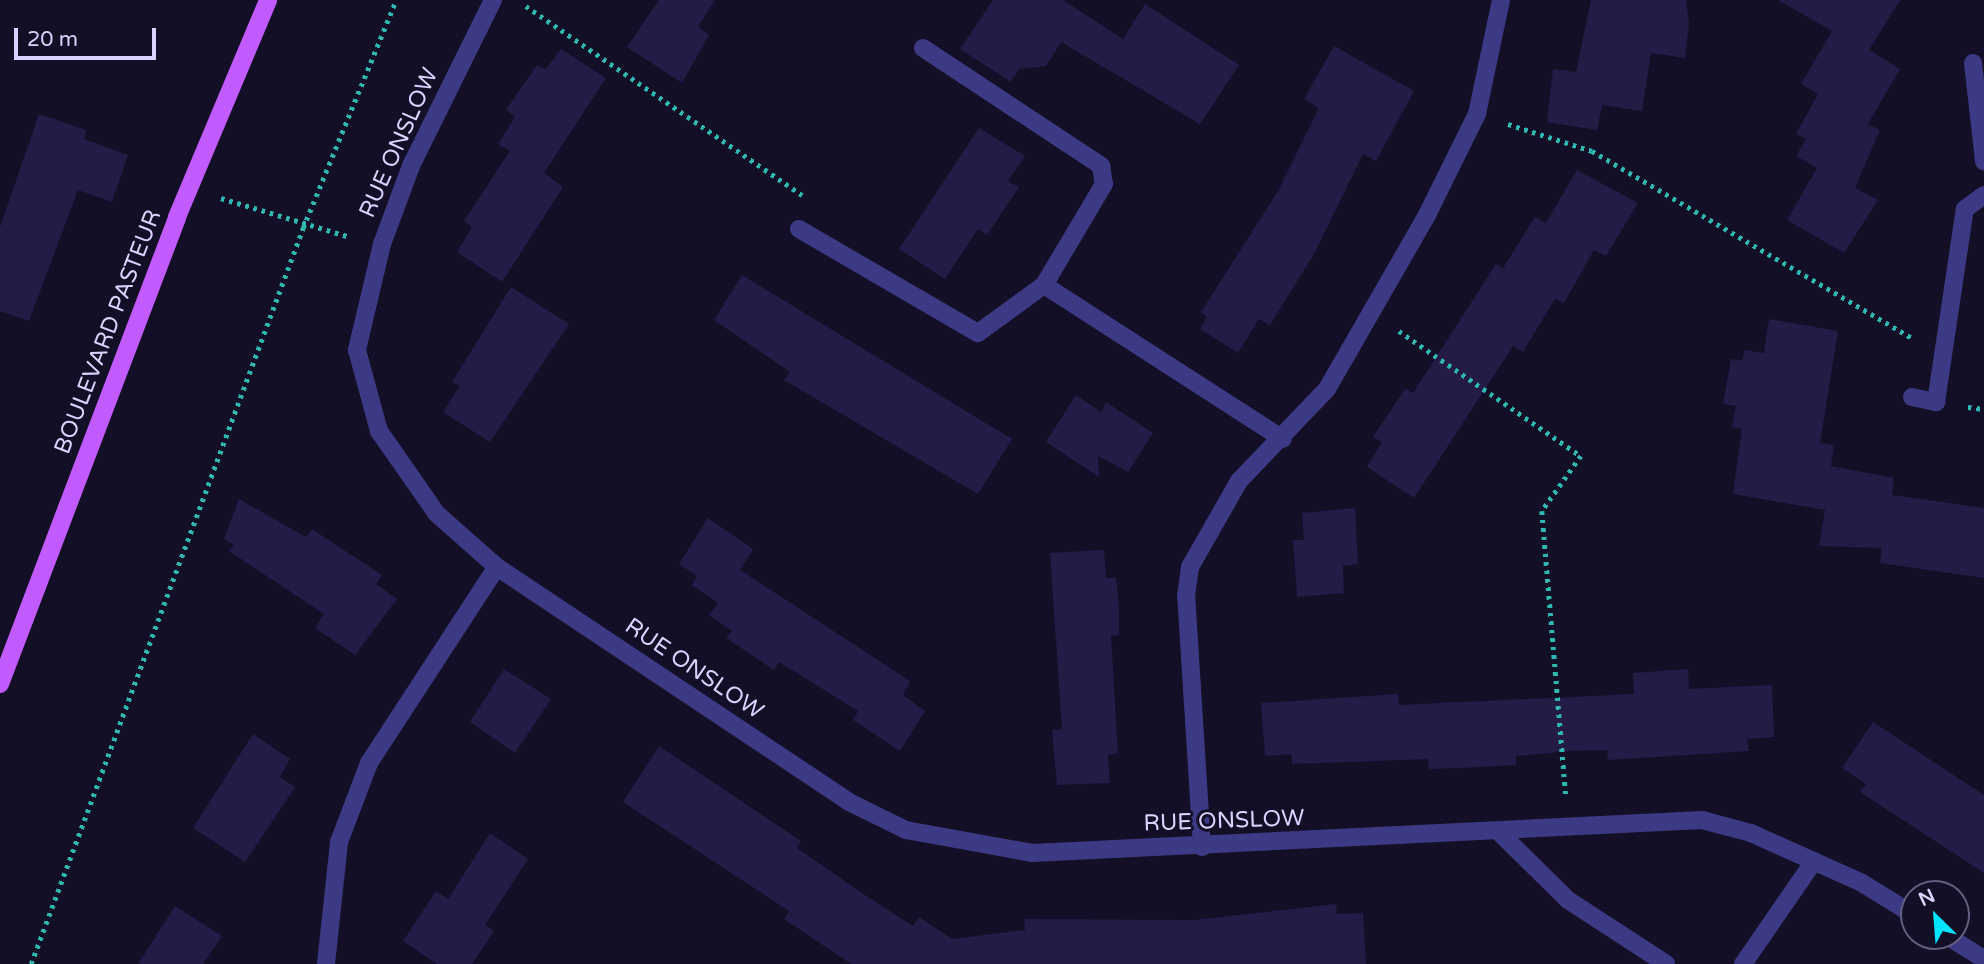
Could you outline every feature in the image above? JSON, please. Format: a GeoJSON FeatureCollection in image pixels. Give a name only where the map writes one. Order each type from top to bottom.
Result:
{"type":"FeatureCollection","features":[{"type":"Feature","properties":{"kind":"main road","name":"BOULEVARD PASTEUR"},"geometry":{"type":"LineString","coordinates":[[1,675],[191,187],[268,0]]}},
{"type":"Feature","properties":{"kind":"street","name":"RUE ONSLOW"},"geometry":{"type":"LineString","coordinates":[[492,0],[411,166],[382,244],[357,350],[379,431],[437,514],[497,567],[849,802],[906,830],[1032,853],[1202,847],[1499,832],[1569,825],[1702,820],[1814,861],[1900,907]]}},
{"type":"Feature","properties":{"kind":"street"},"geometry":{"type":"LineString","coordinates":[[1202,847],[1186,596],[1191,567],[1239,481],[1283,439],[1326,389],[1372,313],[1477,114],[1501,0]]}},
{"type":"Feature","properties":{"kind":"street"},"geometry":{"type":"LineString","coordinates":[[799,229],[978,333],[1044,285],[1104,184],[1101,166],[923,48]]}},
{"type":"Feature","properties":{"kind":"street"},"geometry":{"type":"LineString","coordinates":[[1973,63],[1984,161]]}},
{"type":"Feature","properties":{"kind":"street"},"geometry":{"type":"LineString","coordinates":[[1912,397],[1936,402],[1945,357],[1965,209],[1984,195]]}},
{"type":"Feature","properties":{"kind":"street"},"geometry":{"type":"LineString","coordinates":[[1044,285],[1283,439]]}},
{"type":"Feature","properties":{"kind":"street"},"geometry":{"type":"LineString","coordinates":[[326,964],[339,842],[369,763],[497,567]]}},
{"type":"Feature","properties":{"kind":"street"},"geometry":{"type":"LineString","coordinates":[[1499,832],[1569,900],[1666,964]]}},
{"type":"Feature","properties":{"kind":"street"},"geometry":{"type":"LineString","coordinates":[[1744,964],[1814,861]]}},
{"type":"Feature","properties":{"kind":"path"},"geometry":{"type":"LineString","coordinates":[[31,964],[303,228],[396,0]]}},
{"type":"Feature","properties":{"kind":"path"},"geometry":{"type":"LineString","coordinates":[[516,0],[807,199],[799,229]]}},
{"type":"Feature","properties":{"kind":"path"},"geometry":{"type":"LineString","coordinates":[[1477,114],[1592,151],[1945,357]]}},
{"type":"Feature","properties":{"kind":"path"},"geometry":{"type":"LineString","coordinates":[[191,187],[303,228],[382,244]]}},
{"type":"Feature","properties":{"kind":"path"},"geometry":{"type":"LineString","coordinates":[[1372,313],[1581,456],[1542,511],[1569,825]]}},
{"type":"Feature","properties":{"kind":"building"},"geometry":{"type":"Polygon","coordinates":[[[659,0],[715,0],[698,27],[709,35],[682,83],[627,47],[659,0]]]}},
{"type":"Feature","properties":{"kind":"building"},"geometry":{"type":"Polygon","coordinates":[[[993,0],[1063,0],[1123,39],[1145,4],[1239,65],[1200,124],[1061,42],[1046,66],[1019,69],[1011,82],[960,49],[993,0]]]}},
{"type":"Feature","properties":{"kind":"building"},"geometry":{"type":"Polygon","coordinates":[[[1591,0],[1686,0],[1689,24],[1685,58],[1651,53],[1642,111],[1602,105],[1597,130],[1547,122],[1553,69],[1576,72],[1591,0]]]}},
{"type":"Feature","properties":{"kind":"building"},"geometry":{"type":"Polygon","coordinates":[[[1778,0],[1900,0],[1869,50],[1900,69],[1868,124],[1880,130],[1855,188],[1878,200],[1844,253],[1787,220],[1817,168],[1796,156],[1806,139],[1796,134],[1818,94],[1801,84],[1832,31],[1778,0]]]}},
{"type":"Feature","properties":{"kind":"building"},"geometry":{"type":"Polygon","coordinates":[[[1334,46],[1414,91],[1376,161],[1363,154],[1314,254],[1270,325],[1259,319],[1238,353],[1200,329],[1207,317],[1201,312],[1278,191],[1319,108],[1304,99],[1334,46]]]}},
{"type":"Feature","properties":{"kind":"building"},"geometry":{"type":"Polygon","coordinates":[[[561,49],[606,78],[544,173],[563,187],[502,282],[457,252],[472,227],[464,221],[510,151],[498,144],[515,117],[506,110],[537,65],[546,69],[561,49]]]}},
{"type":"Feature","properties":{"kind":"building"},"geometry":{"type":"Polygon","coordinates":[[[39,114],[86,130],[84,139],[128,155],[112,202],[78,190],[29,321],[0,311],[0,227],[39,114]]]}},
{"type":"Feature","properties":{"kind":"building"},"geometry":{"type":"Polygon","coordinates":[[[979,128],[1025,156],[1008,181],[1019,187],[987,235],[978,229],[945,279],[899,249],[979,128]]]}},
{"type":"Feature","properties":{"kind":"building"},"geometry":{"type":"Polygon","coordinates":[[[1577,170],[1638,203],[1606,256],[1594,250],[1564,303],[1555,299],[1523,352],[1513,346],[1414,498],[1367,467],[1382,442],[1373,437],[1405,389],[1413,393],[1496,264],[1503,268],[1535,217],[1546,223],[1577,170]]]}},
{"type":"Feature","properties":{"kind":"building"},"geometry":{"type":"Polygon","coordinates":[[[742,275],[1012,439],[978,494],[784,380],[790,372],[714,320],[742,275]]]}},
{"type":"Feature","properties":{"kind":"building"},"geometry":{"type":"Polygon","coordinates":[[[511,287],[569,324],[490,442],[443,412],[460,386],[452,382],[511,287]]]}},
{"type":"Feature","properties":{"kind":"building"},"geometry":{"type":"Polygon","coordinates":[[[1769,319],[1838,331],[1820,443],[1834,445],[1831,466],[1894,478],[1892,495],[1984,508],[1984,578],[1880,563],[1882,548],[1819,546],[1825,510],[1733,494],[1742,429],[1732,427],[1736,406],[1723,404],[1731,359],[1742,360],[1745,350],[1764,353],[1769,319]]]}},
{"type":"Feature","properties":{"kind":"building"},"geometry":{"type":"Polygon","coordinates":[[[1076,395],[1101,412],[1106,402],[1153,433],[1128,472],[1098,456],[1099,477],[1046,442],[1076,395]]]}},
{"type":"Feature","properties":{"kind":"building"},"geometry":{"type":"Polygon","coordinates":[[[239,499],[306,537],[312,529],[382,575],[376,584],[397,599],[355,655],[315,628],[324,614],[229,551],[234,545],[224,539],[239,499]]]}},
{"type":"Feature","properties":{"kind":"building"},"geometry":{"type":"Polygon","coordinates":[[[1355,508],[1358,564],[1343,566],[1344,593],[1297,597],[1293,540],[1304,540],[1302,513],[1355,508]]]}},
{"type":"Feature","properties":{"kind":"building"},"geometry":{"type":"Polygon","coordinates":[[[708,518],[753,549],[740,570],[910,681],[903,695],[925,711],[900,751],[853,720],[858,711],[779,662],[774,670],[726,638],[732,631],[709,615],[718,603],[692,585],[697,576],[679,564],[708,518]]]}},
{"type":"Feature","properties":{"kind":"building"},"geometry":{"type":"Polygon","coordinates":[[[1104,550],[1106,578],[1116,578],[1119,606],[1119,635],[1111,636],[1118,753],[1108,755],[1110,783],[1057,785],[1052,730],[1062,729],[1050,553],[1104,550]]]}},
{"type":"Feature","properties":{"kind":"building"},"geometry":{"type":"Polygon","coordinates":[[[504,669],[551,699],[515,753],[470,722],[504,669]]]}},
{"type":"Feature","properties":{"kind":"building"},"geometry":{"type":"Polygon","coordinates":[[[1688,669],[1689,689],[1772,685],[1774,737],[1747,739],[1749,751],[1608,760],[1607,750],[1571,751],[1516,756],[1516,765],[1461,768],[1429,769],[1428,759],[1292,764],[1291,754],[1265,756],[1261,703],[1398,694],[1399,705],[1634,694],[1633,673],[1688,669]]]}},
{"type":"Feature","properties":{"kind":"building"},"geometry":{"type":"Polygon","coordinates":[[[1873,722],[1984,795],[1984,873],[1860,792],[1866,784],[1842,768],[1873,722]]]}},
{"type":"Feature","properties":{"kind":"building"},"geometry":{"type":"Polygon","coordinates":[[[253,734],[290,759],[280,777],[295,787],[245,862],[193,828],[253,734]]]}},
{"type":"Feature","properties":{"kind":"building"},"geometry":{"type":"Polygon","coordinates":[[[659,746],[801,841],[797,848],[865,895],[913,926],[919,917],[952,939],[1025,930],[1024,919],[1194,920],[1336,904],[1337,914],[1363,913],[1366,964],[851,964],[784,919],[789,911],[623,802],[659,746]]]}},
{"type":"Feature","properties":{"kind":"building"},"geometry":{"type":"Polygon","coordinates":[[[490,833],[528,859],[485,925],[494,931],[472,964],[437,964],[403,941],[436,891],[448,899],[490,833]]]}},
{"type":"Feature","properties":{"kind":"building"},"geometry":{"type":"Polygon","coordinates":[[[175,906],[222,936],[203,964],[138,964],[175,906]]]}}]}
